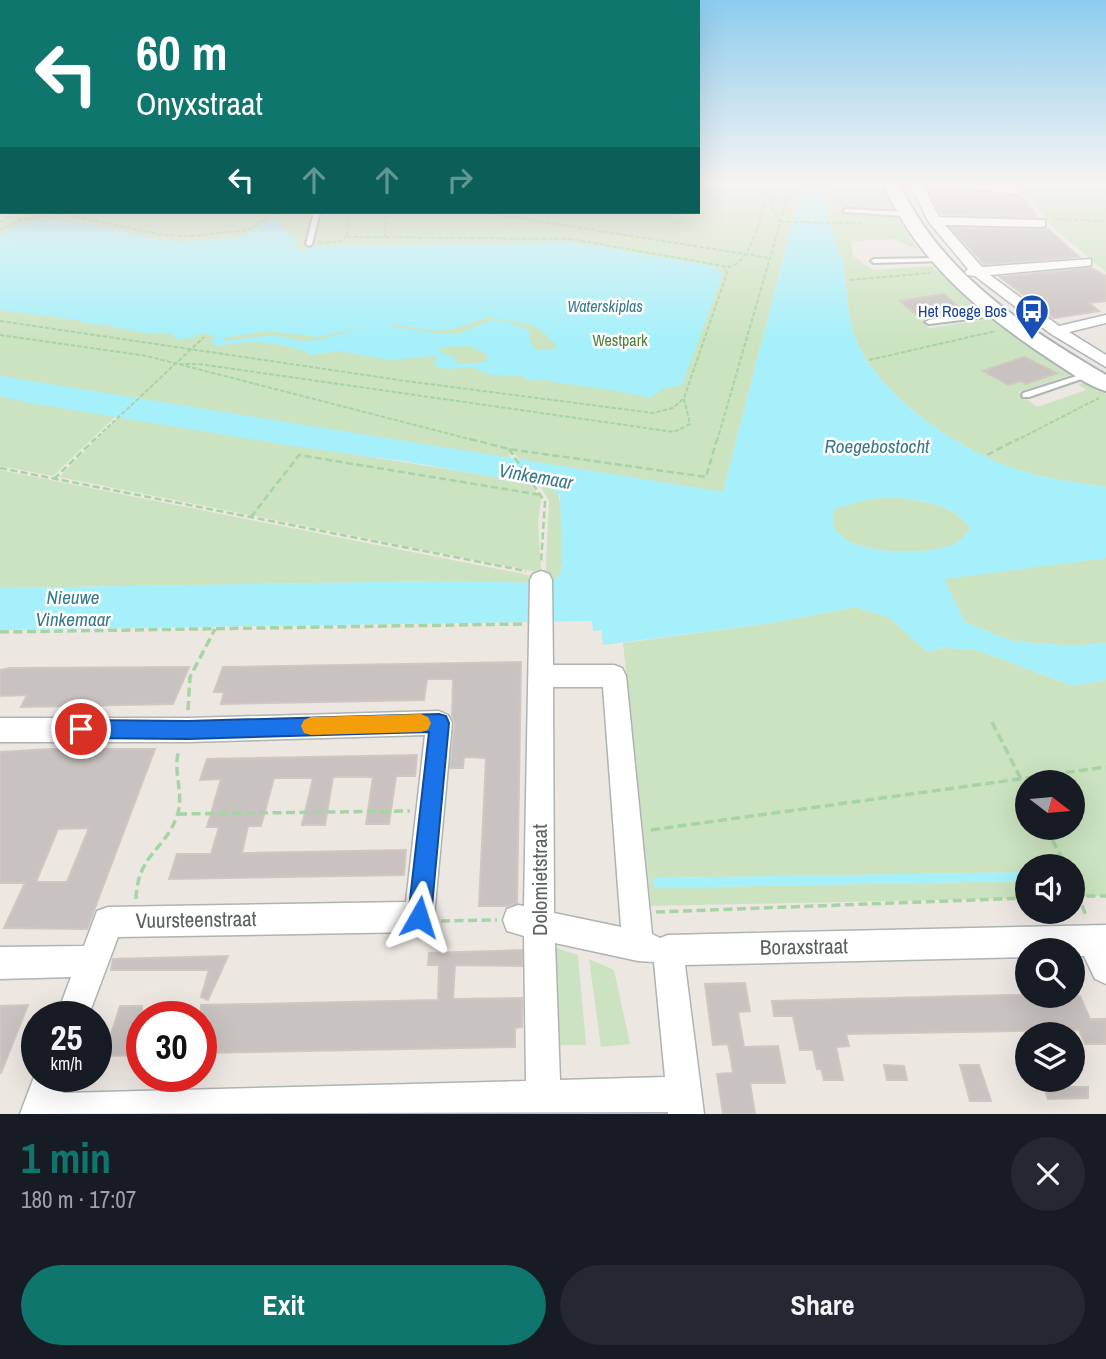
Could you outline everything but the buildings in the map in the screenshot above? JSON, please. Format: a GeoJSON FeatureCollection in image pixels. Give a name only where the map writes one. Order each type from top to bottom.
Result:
{"type":"FeatureCollection","features":[{"type":"Feature","properties":{"kind":"main road"},"geometry":{"type":"LineString","coordinates":[[925,237],[998,322],[1100,377]]}},
{"type":"Feature","properties":{"kind":"main road"},"geometry":{"type":"LineString","coordinates":[[933,237],[955,270],[1051,337],[1100,377]]}},
{"type":"Feature","properties":{"kind":"street"},"geometry":{"type":"LineString","coordinates":[[941,237],[955,270],[1106,362]]}},
{"type":"Feature","properties":{"kind":"street"},"geometry":{"type":"LineString","coordinates":[[955,270],[1086,262]]}},
{"type":"Feature","properties":{"kind":"street"},"geometry":{"type":"LineString","coordinates":[[1056,331],[1106,319]]}},
{"type":"Feature","properties":{"kind":"street","name":"Dolomietstraat"},"geometry":{"type":"LineString","coordinates":[[541,578],[531,624],[541,676],[528,922],[545,1098]]}},
{"type":"Feature","properties":{"kind":"street"},"geometry":{"type":"LineString","coordinates":[[528,922],[646,948],[635,832],[614,676],[541,676]]}},
{"type":"Feature","properties":{"kind":"street"},"geometry":{"type":"LineString","coordinates":[[0,730],[188,730],[439,723],[419,917]]}},
{"type":"Feature","properties":{"kind":"street","name":"Vuursteenstraat"},"geometry":{"type":"LineString","coordinates":[[93,961],[108,922],[419,917]]}},
{"type":"Feature","properties":{"kind":"street","name":"Boraxstraat"},"geometry":{"type":"LineString","coordinates":[[685,1104],[668,950],[1102,949]]}},
{"type":"Feature","properties":{"kind":"street"},"geometry":{"type":"LineString","coordinates":[[0,963],[93,961],[78,1001]]}},
{"type":"Feature","properties":{"kind":"street"},"geometry":{"type":"LineString","coordinates":[[45,1092],[38,1113],[296,1109],[545,1098],[685,1104]]}},
{"type":"Feature","properties":{"kind":"lane"},"geometry":{"type":"LineString","coordinates":[[309,244],[311,237]]}},
{"type":"Feature","properties":{"kind":"lane"},"geometry":{"type":"LineString","coordinates":[[874,261],[955,270]]}},
{"type":"Feature","properties":{"kind":"lane"},"geometry":{"type":"LineString","coordinates":[[929,322],[998,322]]}},
{"type":"Feature","properties":{"kind":"lane"},"geometry":{"type":"LineString","coordinates":[[1026,395],[1100,377]]}},
{"type":"Feature","properties":{"kind":"path"},"geometry":{"type":"LineString","coordinates":[[0,321],[406,381],[653,413],[673,408],[684,398],[727,273],[713,262],[571,239],[346,237],[342,241],[309,244]]}},
{"type":"Feature","properties":{"kind":"path"},"geometry":{"type":"LineString","coordinates":[[635,237],[770,258]]}},
{"type":"Feature","properties":{"kind":"path"},"geometry":{"type":"LineString","coordinates":[[723,268],[739,264],[746,255],[752,237]]}},
{"type":"Feature","properties":{"kind":"path"},"geometry":{"type":"LineString","coordinates":[[0,335],[147,356],[509,449],[706,477],[776,237]]}},
{"type":"Feature","properties":{"kind":"path"},"geometry":{"type":"LineString","coordinates":[[850,280],[955,270]]}},
{"type":"Feature","properties":{"kind":"path"},"geometry":{"type":"LineString","coordinates":[[869,360],[998,322]]}},
{"type":"Feature","properties":{"kind":"path"},"geometry":{"type":"LineString","coordinates":[[54,479],[141,393],[176,365],[204,337]]}},
{"type":"Feature","properties":{"kind":"path"},"geometry":{"type":"LineString","coordinates":[[176,365],[199,363],[674,432],[690,424],[684,398]]}},
{"type":"Feature","properties":{"kind":"path"},"geometry":{"type":"LineString","coordinates":[[987,455],[1106,394]]}},
{"type":"Feature","properties":{"kind":"path"},"geometry":{"type":"LineString","coordinates":[[0,468],[541,578],[542,518],[545,502],[509,449]]}},
{"type":"Feature","properties":{"kind":"path"},"geometry":{"type":"LineString","coordinates":[[251,517],[299,455],[541,495]]}},
{"type":"Feature","properties":{"kind":"path"},"geometry":{"type":"LineString","coordinates":[[0,632],[531,624]]}},
{"type":"Feature","properties":{"kind":"path"},"geometry":{"type":"LineString","coordinates":[[137,921],[135,893],[140,866],[149,851],[170,830],[178,814],[180,798],[173,764],[188,730],[190,677],[215,629]]}},
{"type":"Feature","properties":{"kind":"path"},"geometry":{"type":"LineString","coordinates":[[992,722],[1016,770]]}},
{"type":"Feature","properties":{"kind":"path"},"geometry":{"type":"LineString","coordinates":[[1085,770],[1106,767]]}},
{"type":"Feature","properties":{"kind":"path"},"geometry":{"type":"LineString","coordinates":[[635,832],[1015,780]]}},
{"type":"Feature","properties":{"kind":"path"},"geometry":{"type":"LineString","coordinates":[[178,814],[430,811]]}},
{"type":"Feature","properties":{"kind":"path"},"geometry":{"type":"LineString","coordinates":[[1085,896],[1106,895]]}},
{"type":"Feature","properties":{"kind":"path"},"geometry":{"type":"LineString","coordinates":[[643,912],[1015,898]]}},
{"type":"Feature","properties":{"kind":"path"},"geometry":{"type":"LineString","coordinates":[[1085,906],[1102,949]]}},
{"type":"Feature","properties":{"kind":"path"},"geometry":{"type":"LineString","coordinates":[[419,917],[433,921],[528,922]]}},
{"type":"Feature","properties":{"kind":"green space","name":"Westpark"},"geometry":{"type":"Polygon","coordinates":[[[0,237],[788,237],[723,492],[520,460],[516,455],[509,454],[512,459],[137,399],[139,396],[134,399],[0,376],[0,237]]]}},
{"type":"Feature","properties":{"kind":"green space"},"geometry":{"type":"Polygon","coordinates":[[[835,237],[909,237],[917,249],[894,239],[851,241],[853,256],[873,270],[931,266],[985,310],[922,320],[930,328],[995,318],[1073,374],[1018,392],[1037,407],[1086,390],[1078,384],[1085,382],[1106,394],[1106,487],[1054,478],[1002,464],[959,443],[915,412],[877,375],[863,355],[851,326],[843,266],[835,237]]]}},
{"type":"Feature","properties":{"kind":"green space"},"geometry":{"type":"Polygon","coordinates":[[[1064,237],[1106,237],[1106,272],[1064,237]]]}},
{"type":"Feature","properties":{"kind":"green space"},"geometry":{"type":"Polygon","coordinates":[[[0,396],[116,416],[53,476],[0,466],[0,396]]]}},
{"type":"Feature","properties":{"kind":"green space"},"geometry":{"type":"Polygon","coordinates":[[[119,417],[529,482],[541,499],[538,522],[541,570],[532,571],[59,477],[119,417]]]}},
{"type":"Feature","properties":{"kind":"green space"},"geometry":{"type":"Polygon","coordinates":[[[0,470],[533,576],[537,583],[439,581],[0,588],[0,470]]]}},
{"type":"Feature","properties":{"kind":"green space"},"geometry":{"type":"Polygon","coordinates":[[[539,484],[551,487],[558,493],[562,522],[561,569],[556,578],[545,583],[549,501],[539,484]]]}},
{"type":"Feature","properties":{"kind":"green space"},"geometry":{"type":"Polygon","coordinates":[[[898,497],[948,509],[970,529],[960,541],[948,546],[912,552],[872,549],[855,544],[841,536],[833,525],[833,509],[870,499],[898,497]]]}},
{"type":"Feature","properties":{"kind":"green space"},"geometry":{"type":"Polygon","coordinates":[[[1106,558],[1106,643],[1072,646],[1012,641],[965,622],[943,578],[1106,558]]]}},
{"type":"Feature","properties":{"kind":"green space"},"geometry":{"type":"Polygon","coordinates":[[[856,607],[890,618],[927,652],[944,648],[977,650],[1073,686],[1106,680],[1106,896],[1085,897],[1085,854],[1015,854],[1015,872],[653,878],[655,888],[1015,881],[1015,898],[651,906],[623,643],[771,623],[856,607]]]}},
{"type":"Feature","properties":{"kind":"green space"},"geometry":{"type":"Polygon","coordinates":[[[547,945],[578,955],[586,1045],[549,1045],[547,945]]]}},
{"type":"Feature","properties":{"kind":"green space"},"geometry":{"type":"Polygon","coordinates":[[[589,959],[614,970],[630,1044],[601,1047],[589,959]]]}},
{"type":"Feature","properties":{"kind":"water","name":"Waterskiplas"},"geometry":{"type":"Polygon","coordinates":[[[0,237],[146,237],[174,241],[296,237],[298,238],[296,248],[300,247],[300,251],[305,251],[306,247],[333,246],[571,242],[712,266],[720,270],[722,276],[682,385],[663,389],[649,398],[538,379],[527,381],[524,376],[490,375],[473,367],[453,370],[434,366],[437,358],[434,356],[390,360],[340,351],[311,355],[279,344],[252,342],[217,347],[211,341],[215,336],[200,333],[195,337],[176,340],[172,333],[149,333],[81,324],[83,322],[78,320],[0,310],[0,237]],[[487,317],[443,330],[396,324],[389,326],[441,334],[460,333],[491,320],[504,321],[530,330],[530,341],[535,349],[556,350],[556,344],[538,328],[487,317]],[[375,325],[317,337],[267,331],[224,338],[223,341],[275,335],[301,341],[318,340],[375,325]],[[469,346],[442,347],[438,351],[455,358],[457,364],[486,362],[488,355],[469,346]]]}},
{"type":"Feature","properties":{"kind":"water"},"geometry":{"type":"Polygon","coordinates":[[[789,237],[835,237],[843,266],[854,334],[863,355],[895,394],[937,428],[981,455],[1027,472],[1106,487],[1106,558],[944,579],[965,622],[1012,641],[1072,646],[1106,643],[1106,680],[1073,686],[977,650],[944,648],[927,652],[890,618],[856,607],[771,623],[603,645],[602,630],[593,631],[592,621],[0,630],[0,588],[439,581],[545,583],[558,577],[562,567],[560,495],[548,486],[30,403],[0,396],[0,376],[723,492],[789,237]],[[898,497],[870,499],[834,509],[833,525],[841,536],[854,544],[872,549],[912,552],[947,546],[960,540],[970,529],[957,514],[928,503],[898,497]]]}},
{"type":"Feature","properties":{"kind":"water"},"geometry":{"type":"Polygon","coordinates":[[[1015,872],[1015,881],[655,888],[653,878],[1015,872]]]}},
{"type":"Feature","properties":{"kind":"slow traffic"},"geometry":{"type":"LineString","coordinates":[[311,726],[421,723]]}},
{"type":"Feature","properties":{"kind":"place","name":"Het Roege Bos"},"geometry":{"type":"Point","coordinates":[1032,341]}},
{"type":"Feature","properties":{"kind":"route"},"geometry":{"type":"LineString","coordinates":[[81,729],[188,730],[439,723],[419,917]]}},
{"type":"Feature","properties":{"kind":"water label","name":"Roegebostocht"},"geometry":{"type":"Point","coordinates":[877,446]}},
{"type":"Feature","properties":{"kind":"water label","name":"Vinkemaar"},"geometry":{"type":"Point","coordinates":[536,476]}},
{"type":"Feature","properties":{"kind":"water label","name":"Nieuwe Vinkemaar"},"geometry":{"type":"Point","coordinates":[73,608]}}]}
